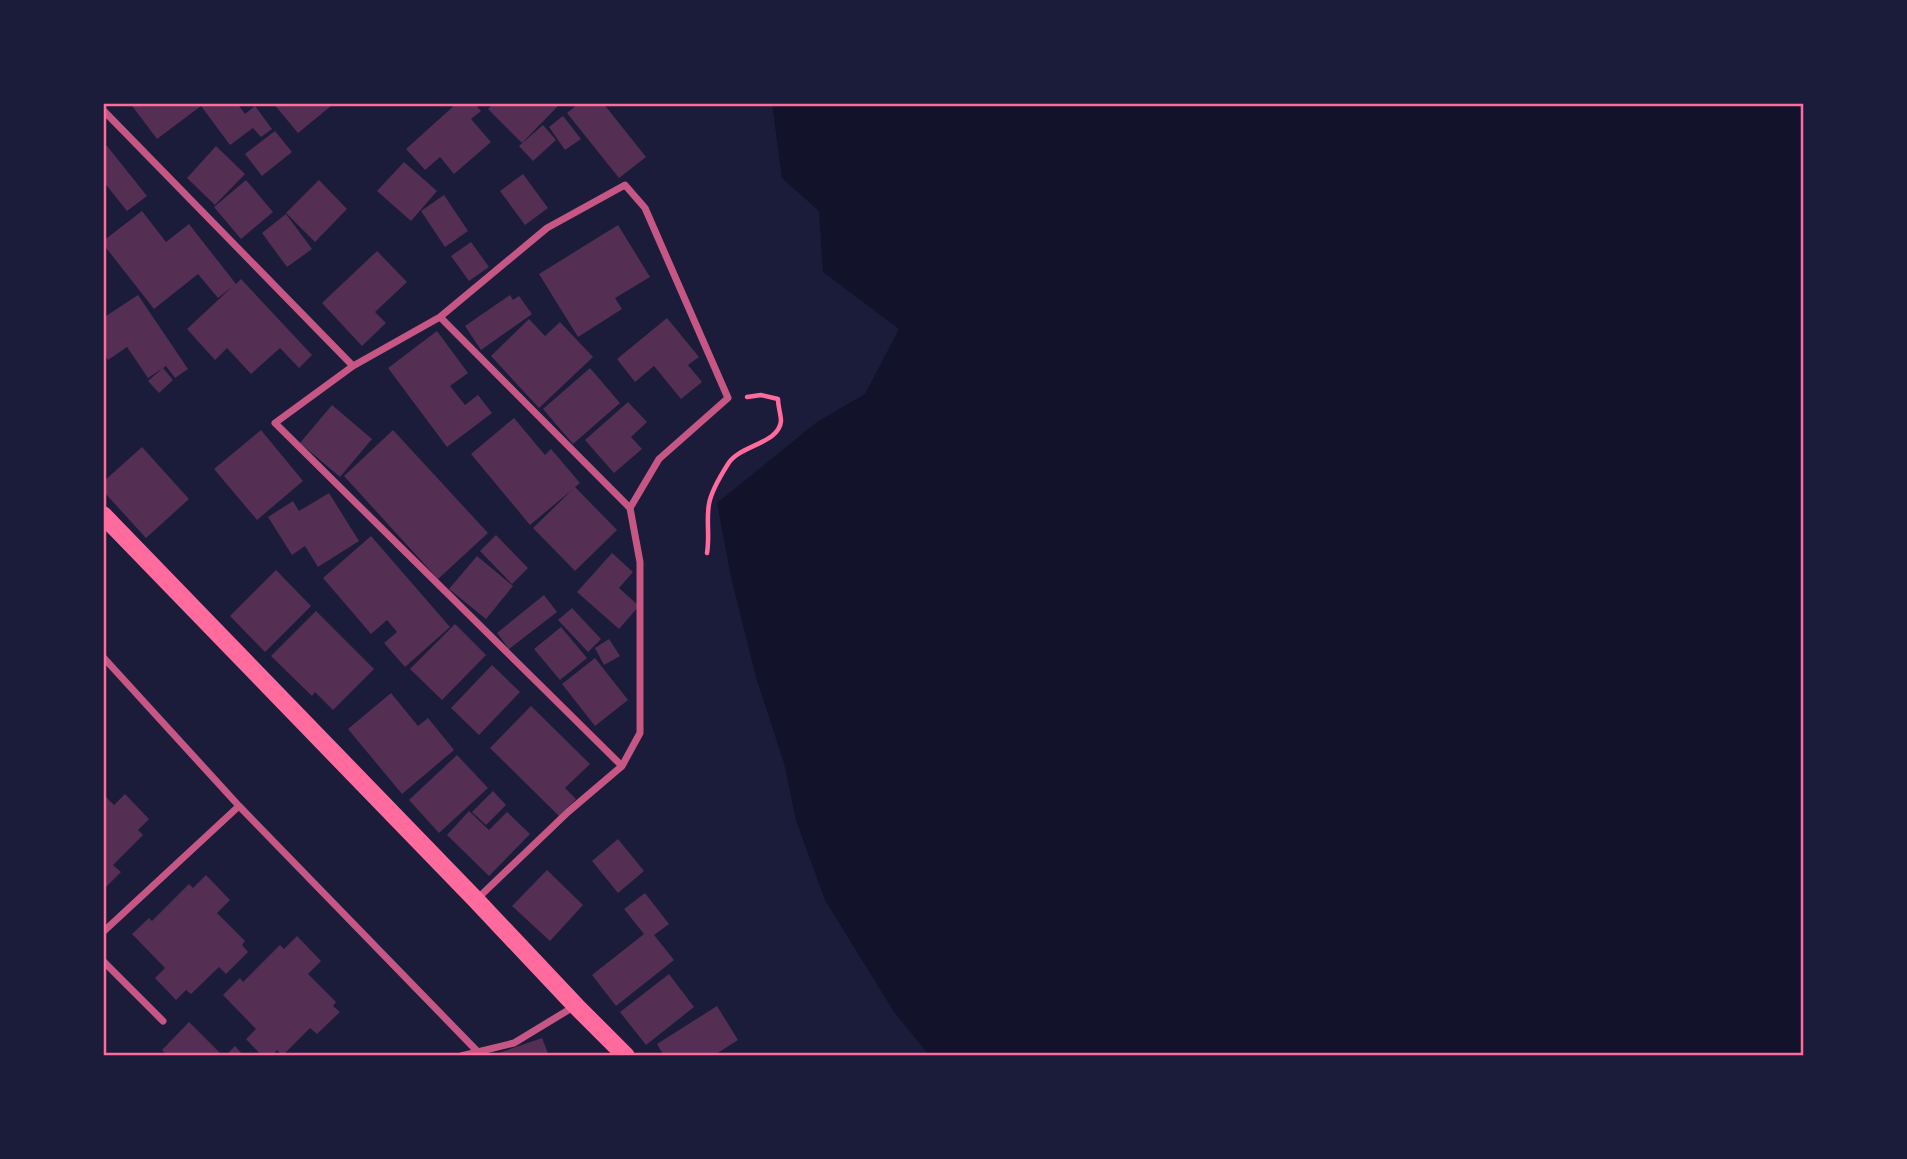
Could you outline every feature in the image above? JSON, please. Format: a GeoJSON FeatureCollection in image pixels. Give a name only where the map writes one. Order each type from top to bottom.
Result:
{"type":"FeatureCollection","features":[{"type":"Feature","properties":{"kind":"main road"},"geometry":{"type":"LineString","coordinates":[[103,515],[626,1056]]}},
{"type":"Feature","properties":{"kind":"street"},"geometry":{"type":"LineString","coordinates":[[111,103],[103,110],[353,366]]}},
{"type":"Feature","properties":{"kind":"street"},"geometry":{"type":"LineString","coordinates":[[622,766],[275,423],[353,366],[439,317],[547,228],[625,185],[645,208],[729,398],[659,459],[631,508]]}},
{"type":"Feature","properties":{"kind":"street"},"geometry":{"type":"LineString","coordinates":[[439,317],[631,508],[640,562],[640,733],[622,766],[476,900]]}},
{"type":"Feature","properties":{"kind":"street"},"geometry":{"type":"LineString","coordinates":[[103,657],[239,806],[478,1052]]}},
{"type":"Feature","properties":{"kind":"street"},"geometry":{"type":"LineString","coordinates":[[103,932],[239,806]]}},
{"type":"Feature","properties":{"kind":"street"},"geometry":{"type":"LineString","coordinates":[[103,961],[163,1021]]}},
{"type":"Feature","properties":{"kind":"street"},"geometry":{"type":"LineString","coordinates":[[461,1056],[514,1043],[576,1006]]}},
{"type":"Feature","properties":{"kind":"path"},"geometry":{"type":"LineString","coordinates":[[707,553],[710,535],[709,502],[729,462],[741,450],[754,447],[777,432],[781,421],[778,399],[761,395],[729,398]]}},
{"type":"Feature","properties":{"kind":"shaded area"},"geometry":{"type":"Polygon","coordinates":[[[772,103],[1804,103],[1804,1056],[930,1056],[894,1012],[825,900],[796,820],[784,763],[756,677],[731,577],[717,503],[817,422],[865,394],[899,329],[823,272],[819,211],[782,178],[772,103]]]}},
{"type":"Feature","properties":{"kind":"building"},"geometry":{"type":"Polygon","coordinates":[[[130,103],[237,103],[245,114],[255,106],[272,129],[261,137],[253,128],[230,145],[201,106],[157,139],[130,103]]]}},
{"type":"Feature","properties":{"kind":"building"},"geometry":{"type":"Polygon","coordinates":[[[273,103],[329,103],[331,106],[298,133],[273,103]]]}},
{"type":"Feature","properties":{"kind":"building"},"geometry":{"type":"Polygon","coordinates":[[[457,103],[474,103],[481,111],[471,119],[491,142],[454,174],[440,157],[425,170],[406,149],[457,103]]]}},
{"type":"Feature","properties":{"kind":"building"},"geometry":{"type":"Polygon","coordinates":[[[494,103],[559,105],[522,143],[488,109],[494,103]]]}},
{"type":"Feature","properties":{"kind":"building"},"geometry":{"type":"Polygon","coordinates":[[[579,103],[603,103],[646,157],[619,178],[567,113],[579,103]]]}},
{"type":"Feature","properties":{"kind":"building"},"geometry":{"type":"Polygon","coordinates":[[[563,116],[581,139],[565,150],[549,127],[563,116]]]}},
{"type":"Feature","properties":{"kind":"building"},"geometry":{"type":"Polygon","coordinates":[[[543,125],[556,140],[533,161],[519,146],[543,125]]]}},
{"type":"Feature","properties":{"kind":"building"},"geometry":{"type":"Polygon","coordinates":[[[275,131],[292,152],[262,176],[245,154],[275,131]]]}},
{"type":"Feature","properties":{"kind":"building"},"geometry":{"type":"Polygon","coordinates":[[[103,141],[147,196],[127,211],[103,181],[103,141]]]}},
{"type":"Feature","properties":{"kind":"building"},"geometry":{"type":"Polygon","coordinates":[[[216,146],[245,174],[215,205],[187,178],[216,146]]]}},
{"type":"Feature","properties":{"kind":"building"},"geometry":{"type":"Polygon","coordinates":[[[404,162],[437,191],[411,221],[377,191],[404,162]]]}},
{"type":"Feature","properties":{"kind":"building"},"geometry":{"type":"Polygon","coordinates":[[[523,174],[548,208],[525,225],[500,191],[523,174]]]}},
{"type":"Feature","properties":{"kind":"building"},"geometry":{"type":"Polygon","coordinates":[[[246,180],[273,212],[241,239],[214,207],[246,180]]]}},
{"type":"Feature","properties":{"kind":"building"},"geometry":{"type":"Polygon","coordinates":[[[319,180],[347,209],[315,242],[286,213],[319,180]]]}},
{"type":"Feature","properties":{"kind":"building"},"geometry":{"type":"Polygon","coordinates":[[[444,195],[468,231],[445,247],[421,211],[444,195]]]}},
{"type":"Feature","properties":{"kind":"building"},"geometry":{"type":"Polygon","coordinates":[[[142,211],[166,242],[189,224],[236,284],[241,279],[312,355],[299,368],[280,348],[251,374],[227,348],[215,360],[187,329],[233,286],[218,298],[198,274],[154,309],[103,244],[103,241],[142,211]]]}},
{"type":"Feature","properties":{"kind":"building"},"geometry":{"type":"Polygon","coordinates":[[[286,214],[312,249],[287,267],[262,233],[286,214]]]}},
{"type":"Feature","properties":{"kind":"building"},"geometry":{"type":"Polygon","coordinates":[[[618,225],[650,277],[615,298],[622,309],[578,337],[539,274],[618,225]]]}},
{"type":"Feature","properties":{"kind":"building"},"geometry":{"type":"Polygon","coordinates":[[[471,242],[489,267],[469,281],[451,256],[471,242]]]}},
{"type":"Feature","properties":{"kind":"building"},"geometry":{"type":"Polygon","coordinates":[[[377,251],[407,282],[375,312],[386,323],[362,346],[322,303],[377,251]]]}},
{"type":"Feature","properties":{"kind":"building"},"geometry":{"type":"Polygon","coordinates":[[[138,295],[188,369],[175,378],[166,366],[148,378],[127,347],[108,360],[103,352],[103,318],[138,295]]]}},
{"type":"Feature","properties":{"kind":"building"},"geometry":{"type":"Polygon","coordinates":[[[510,295],[513,300],[519,296],[532,314],[481,350],[465,326],[510,295]]]}},
{"type":"Feature","properties":{"kind":"building"},"geometry":{"type":"Polygon","coordinates":[[[667,318],[699,357],[688,365],[702,382],[681,399],[654,366],[635,382],[617,359],[667,318]]]}},
{"type":"Feature","properties":{"kind":"building"},"geometry":{"type":"Polygon","coordinates":[[[529,319],[545,336],[560,322],[593,357],[539,408],[491,356],[529,319]]]}},
{"type":"Feature","properties":{"kind":"building"},"geometry":{"type":"Polygon","coordinates":[[[437,331],[468,373],[450,386],[465,405],[478,395],[492,413],[447,447],[388,368],[437,331]]]}},
{"type":"Feature","properties":{"kind":"building"},"geometry":{"type":"Polygon","coordinates":[[[163,368],[173,380],[159,393],[148,381],[163,368]]]}},
{"type":"Feature","properties":{"kind":"building"},"geometry":{"type":"Polygon","coordinates":[[[590,368],[620,403],[573,444],[543,409],[590,368]]]}},
{"type":"Feature","properties":{"kind":"building"},"geometry":{"type":"Polygon","coordinates":[[[628,402],[647,422],[631,437],[642,449],[614,473],[585,440],[628,402]]]}},
{"type":"Feature","properties":{"kind":"building"},"geometry":{"type":"Polygon","coordinates":[[[332,405],[372,439],[340,477],[300,443],[332,405]]]}},
{"type":"Feature","properties":{"kind":"building"},"geometry":{"type":"Polygon","coordinates":[[[514,418],[545,455],[551,449],[580,483],[575,487],[617,530],[575,571],[533,528],[573,489],[530,525],[471,454],[514,418]]]}},
{"type":"Feature","properties":{"kind":"building"},"geometry":{"type":"Polygon","coordinates":[[[261,430],[303,481],[257,520],[214,469],[261,430]]]}},
{"type":"Feature","properties":{"kind":"building"},"geometry":{"type":"Polygon","coordinates":[[[393,430],[488,533],[438,579],[344,476],[393,430]]]}},
{"type":"Feature","properties":{"kind":"building"},"geometry":{"type":"Polygon","coordinates":[[[142,447],[189,499],[146,538],[103,491],[103,482],[142,447]]]}},
{"type":"Feature","properties":{"kind":"building"},"geometry":{"type":"Polygon","coordinates":[[[329,493],[359,541],[318,567],[305,546],[292,555],[268,517],[293,501],[299,511],[329,493]]]}},
{"type":"Feature","properties":{"kind":"building"},"geometry":{"type":"Polygon","coordinates":[[[496,535],[528,568],[512,584],[480,551],[496,535]]]}},
{"type":"Feature","properties":{"kind":"building"},"geometry":{"type":"Polygon","coordinates":[[[371,536],[450,627],[405,667],[384,643],[397,632],[387,620],[371,634],[323,578],[371,536]]]}},
{"type":"Feature","properties":{"kind":"building"},"geometry":{"type":"Polygon","coordinates":[[[612,553],[633,572],[619,588],[639,606],[619,629],[577,592],[612,553]]]}},
{"type":"Feature","properties":{"kind":"building"},"geometry":{"type":"Polygon","coordinates":[[[477,556],[513,586],[486,619],[449,589],[477,556]]]}},
{"type":"Feature","properties":{"kind":"building"},"geometry":{"type":"Polygon","coordinates":[[[276,570],[311,606],[265,652],[230,616],[276,570]]]}},
{"type":"Feature","properties":{"kind":"building"},"geometry":{"type":"Polygon","coordinates":[[[544,595],[557,612],[509,649],[497,633],[544,595]]]}},
{"type":"Feature","properties":{"kind":"building"},"geometry":{"type":"Polygon","coordinates":[[[572,608],[601,639],[588,652],[558,620],[572,608]]]}},
{"type":"Feature","properties":{"kind":"building"},"geometry":{"type":"Polygon","coordinates":[[[316,611],[374,669],[333,710],[315,692],[312,696],[271,656],[316,611]]]}},
{"type":"Feature","properties":{"kind":"building"},"geometry":{"type":"Polygon","coordinates":[[[455,624],[486,655],[442,700],[410,669],[455,624]]]}},
{"type":"Feature","properties":{"kind":"building"},"geometry":{"type":"Polygon","coordinates":[[[561,627],[587,658],[560,680],[534,649],[561,627]]]}},
{"type":"Feature","properties":{"kind":"building"},"geometry":{"type":"Polygon","coordinates":[[[609,639],[620,656],[604,665],[595,648],[609,639]]]}},
{"type":"Feature","properties":{"kind":"building"},"geometry":{"type":"Polygon","coordinates":[[[595,658],[628,700],[595,726],[562,684],[595,658]]]}},
{"type":"Feature","properties":{"kind":"building"},"geometry":{"type":"Polygon","coordinates":[[[492,665],[520,692],[479,735],[451,708],[492,665]]]}},
{"type":"Feature","properties":{"kind":"building"},"geometry":{"type":"Polygon","coordinates":[[[391,693],[418,726],[428,718],[454,750],[402,794],[348,729],[391,693]]]}},
{"type":"Feature","properties":{"kind":"building"},"geometry":{"type":"Polygon","coordinates":[[[531,706],[590,764],[565,788],[576,799],[559,816],[490,748],[531,706]]]}},
{"type":"Feature","properties":{"kind":"building"},"geometry":{"type":"Polygon","coordinates":[[[457,755],[488,788],[439,833],[409,800],[457,755]]]}},
{"type":"Feature","properties":{"kind":"building"},"geometry":{"type":"Polygon","coordinates":[[[493,791],[506,805],[486,825],[472,812],[493,791]]]}},
{"type":"Feature","properties":{"kind":"building"},"geometry":{"type":"Polygon","coordinates":[[[103,794],[114,805],[125,794],[149,819],[138,830],[143,835],[113,865],[121,872],[103,890],[103,794]]]}},
{"type":"Feature","properties":{"kind":"building"},"geometry":{"type":"Polygon","coordinates":[[[469,811],[489,830],[507,812],[530,834],[489,876],[447,835],[469,811]]]}},
{"type":"Feature","properties":{"kind":"building"},"geometry":{"type":"Polygon","coordinates":[[[618,839],[644,871],[618,893],[592,861],[618,839]]]}},
{"type":"Feature","properties":{"kind":"building"},"geometry":{"type":"Polygon","coordinates":[[[547,870],[583,905],[550,941],[512,906],[547,870]]]}},
{"type":"Feature","properties":{"kind":"building"},"geometry":{"type":"Polygon","coordinates":[[[206,875],[230,900],[217,913],[245,941],[242,945],[248,952],[226,974],[219,967],[191,994],[186,990],[176,1000],[155,978],[165,968],[132,934],[149,918],[152,921],[189,884],[193,888],[206,875]]]}},
{"type":"Feature","properties":{"kind":"building"},"geometry":{"type":"Polygon","coordinates":[[[645,893],[669,924],[654,935],[674,960],[616,1006],[592,975],[644,934],[624,909],[645,893]]]}},
{"type":"Feature","properties":{"kind":"building"},"geometry":{"type":"Polygon","coordinates":[[[297,936],[321,961],[308,974],[336,1002],[333,1006],[340,1012],[317,1034],[310,1028],[282,1056],[277,1050],[272,1056],[262,1056],[246,1039],[256,1029],[223,995],[240,978],[243,982],[280,945],[284,949],[297,936]]]}},
{"type":"Feature","properties":{"kind":"building"},"geometry":{"type":"Polygon","coordinates":[[[669,974],[694,1007],[646,1045],[620,1012],[669,974]]]}},
{"type":"Feature","properties":{"kind":"building"},"geometry":{"type":"Polygon","coordinates":[[[717,1006],[738,1040],[713,1056],[664,1056],[657,1044],[717,1006]]]}},
{"type":"Feature","properties":{"kind":"building"},"geometry":{"type":"Polygon","coordinates":[[[189,1022],[223,1056],[167,1056],[162,1050],[189,1022]]]}},
{"type":"Feature","properties":{"kind":"building"},"geometry":{"type":"Polygon","coordinates":[[[542,1038],[549,1056],[500,1056],[499,1053],[542,1038]]]}},
{"type":"Feature","properties":{"kind":"building"},"geometry":{"type":"Polygon","coordinates":[[[235,1046],[244,1056],[225,1056],[235,1046]]]}}]}
